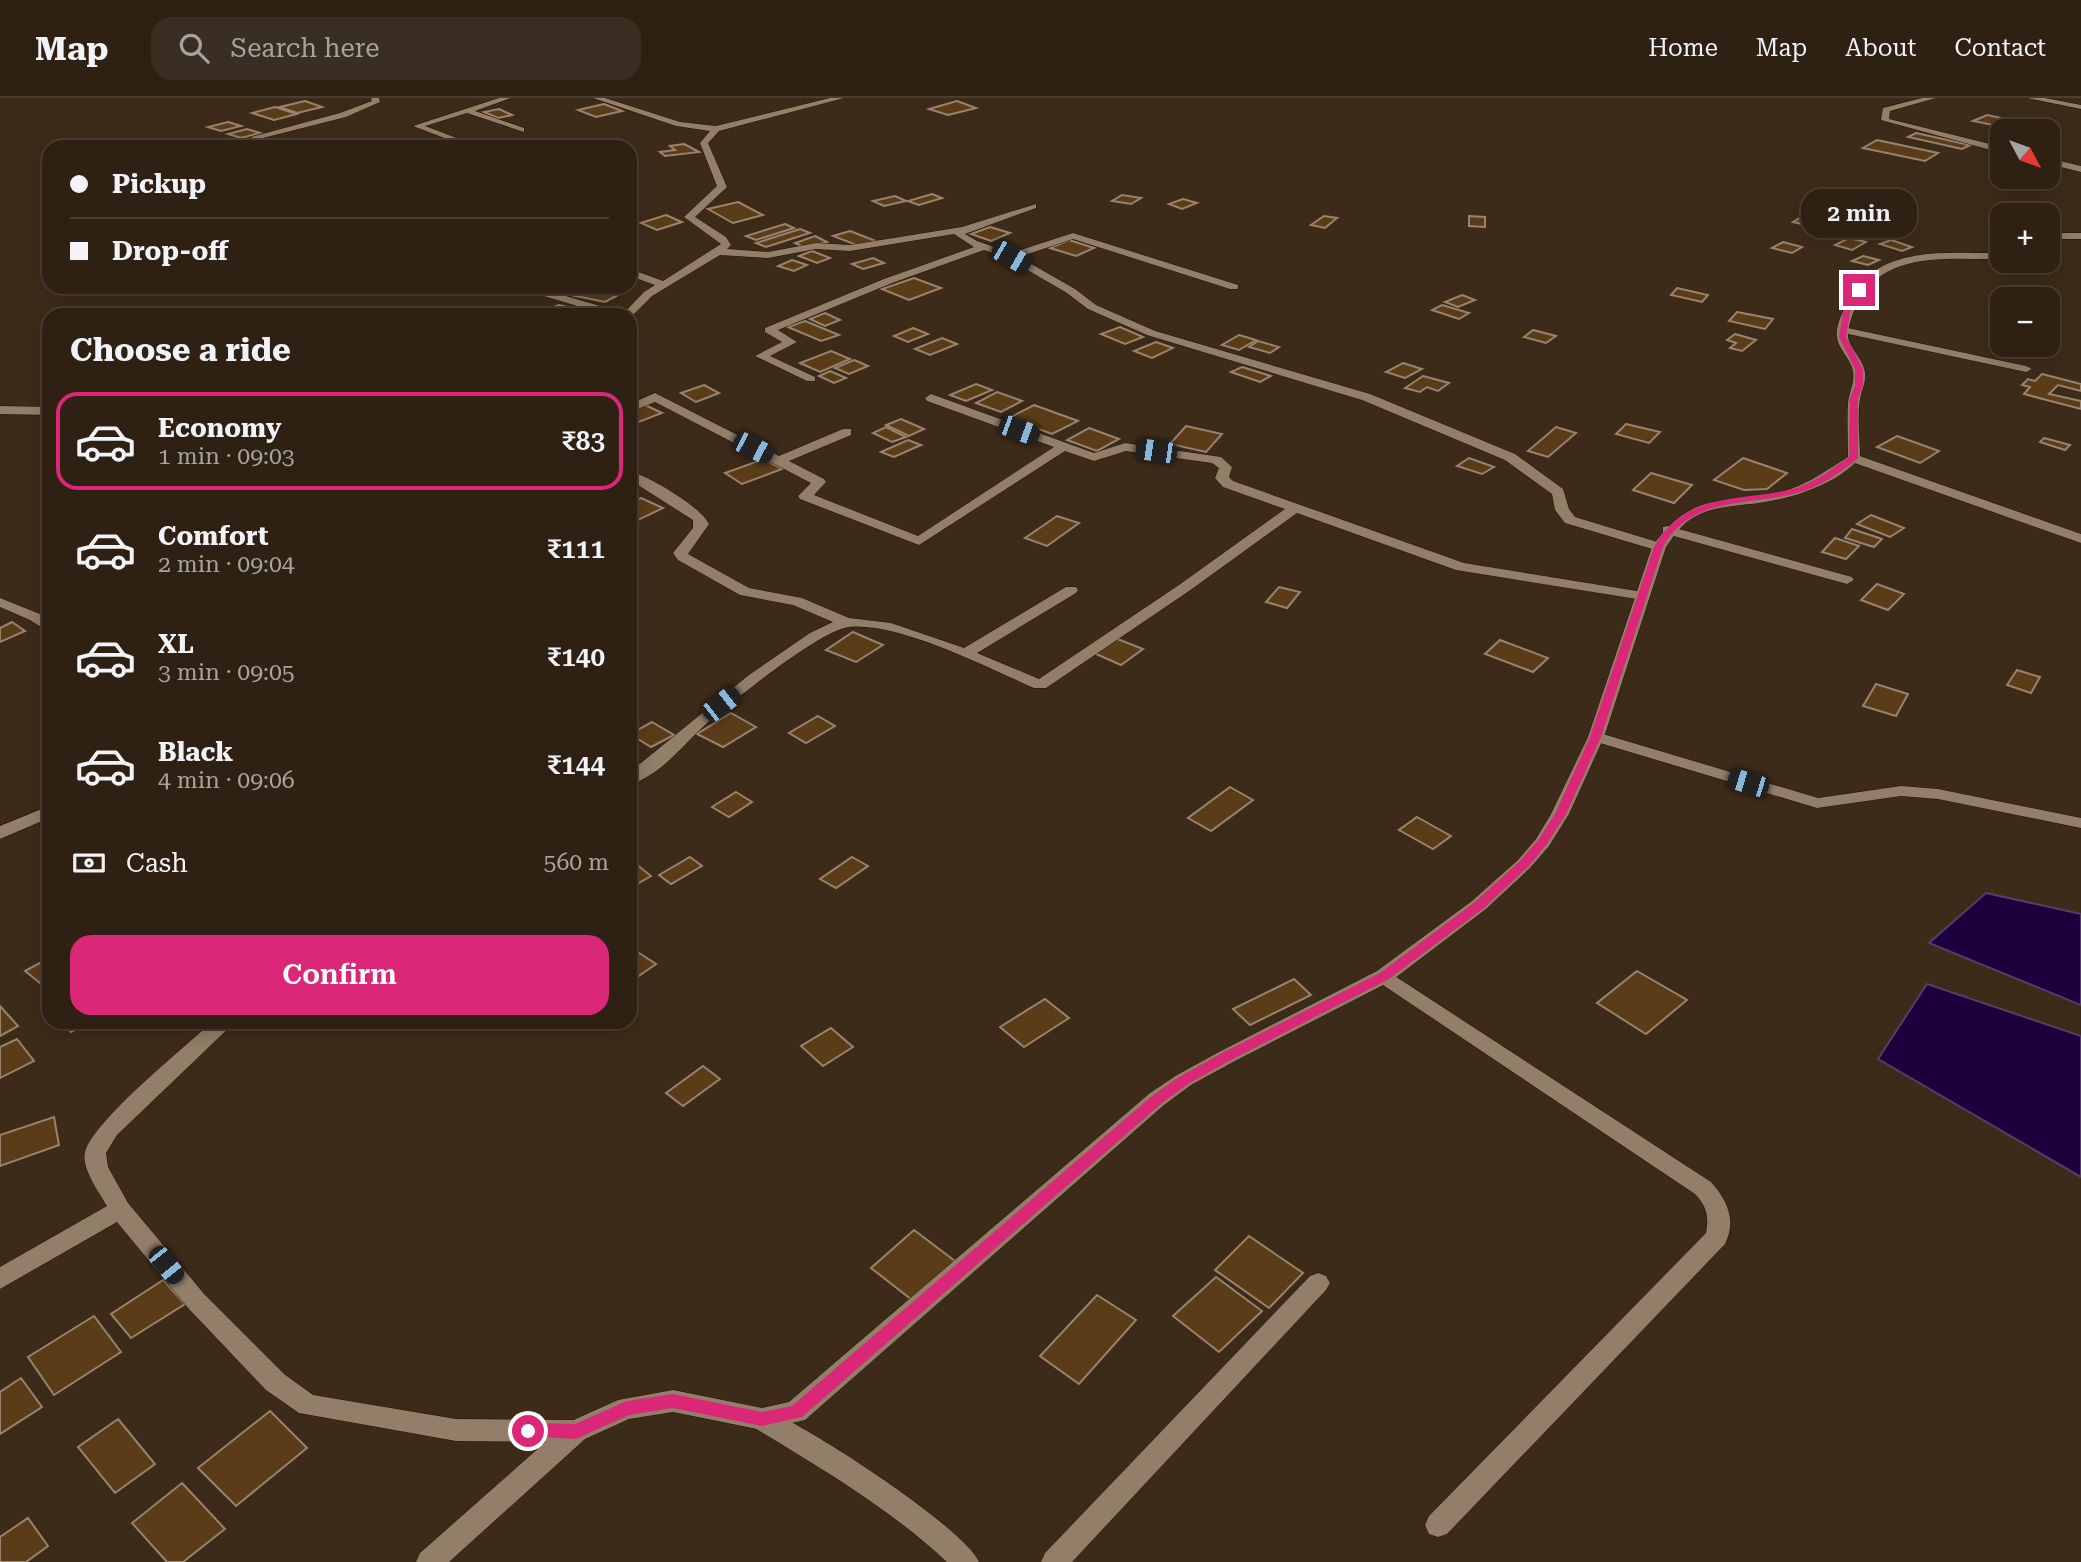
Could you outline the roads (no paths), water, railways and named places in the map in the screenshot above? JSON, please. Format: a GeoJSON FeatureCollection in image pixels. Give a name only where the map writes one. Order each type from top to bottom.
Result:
{"type":"FeatureCollection","features":[{"type":"Feature","properties":{"kind":"street"},"geometry":{"type":"LineString","coordinates":[[255,136],[343,115],[376,102],[375,98]]}},
{"type":"Feature","properties":{"kind":"street"},"geometry":{"type":"LineString","coordinates":[[457,140],[416,125],[508,98]]}},
{"type":"Feature","properties":{"kind":"street"},"geometry":{"type":"LineString","coordinates":[[597,98],[678,124],[716,129],[840,98]]}},
{"type":"Feature","properties":{"kind":"street"},"geometry":{"type":"LineString","coordinates":[[1932,98],[1886,110],[1885,120],[1990,147]]}},
{"type":"Feature","properties":{"kind":"street"},"geometry":{"type":"LineString","coordinates":[[2031,98],[2081,107]]}},
{"type":"Feature","properties":{"kind":"street"},"geometry":{"type":"LineString","coordinates":[[466,110],[521,130]]}},
{"type":"Feature","properties":{"kind":"street"},"geometry":{"type":"LineString","coordinates":[[635,308],[662,284],[726,245],[722,239],[689,218],[722,187],[704,144],[716,129]]}},
{"type":"Feature","properties":{"kind":"street"},"geometry":{"type":"LineString","coordinates":[[2060,164],[2081,169]]}},
{"type":"Feature","properties":{"kind":"street"},"geometry":{"type":"LineString","coordinates":[[718,252],[768,255],[816,246],[850,248],[964,230],[1032,206]]}},
{"type":"Feature","properties":{"kind":"street"},"geometry":{"type":"LineString","coordinates":[[964,230],[960,236],[1011,257],[1071,291],[1092,307],[1171,341],[1294,374],[1366,397],[1510,457],[1558,492],[1562,510],[1570,520],[1847,580]]}},
{"type":"Feature","properties":{"kind":"street"},"geometry":{"type":"LineString","coordinates":[[1011,257],[1073,236],[1234,287]]}},
{"type":"Feature","properties":{"kind":"street"},"geometry":{"type":"LineString","coordinates":[[2060,236],[2081,236]]}},
{"type":"Feature","properties":{"kind":"street"},"geometry":{"type":"LineString","coordinates":[[811,379],[761,356],[791,342],[769,330],[888,281],[982,247]]}},
{"type":"Feature","properties":{"kind":"street"},"geometry":{"type":"LineString","coordinates":[[1854,458],[1854,398],[1859,386],[1859,369],[1842,337],[1847,313],[1859,290],[1878,272],[1899,261],[1919,257],[1990,256]]}},
{"type":"Feature","properties":{"kind":"street"},"geometry":{"type":"LineString","coordinates":[[637,275],[662,284]]}},
{"type":"Feature","properties":{"kind":"street"},"geometry":{"type":"LineString","coordinates":[[548,294],[596,308]]}},
{"type":"Feature","properties":{"kind":"street"},"geometry":{"type":"LineString","coordinates":[[1843,330],[2026,369]]}},
{"type":"Feature","properties":{"kind":"street"},"geometry":{"type":"LineString","coordinates":[[637,405],[654,397],[819,482],[805,496],[919,541],[1063,446]]}},
{"type":"Feature","properties":{"kind":"street"},"geometry":{"type":"LineString","coordinates":[[931,398],[1094,457],[1125,447],[1216,460],[1226,467],[1224,482],[1461,567],[1643,596]]}},
{"type":"Feature","properties":{"kind":"street"},"geometry":{"type":"LineString","coordinates":[[0,410],[42,411]]}},
{"type":"Feature","properties":{"kind":"street"},"geometry":{"type":"LineString","coordinates":[[778,461],[847,432]]}},
{"type":"Feature","properties":{"kind":"street"},"geometry":{"type":"LineString","coordinates":[[762,1419],[796,1412],[1157,1099],[1184,1080],[1226,1057],[1384,976],[1479,905],[1524,864],[1543,842],[1560,814],[1596,737],[1663,539],[1702,506],[1797,491],[1854,458]]}},
{"type":"Feature","properties":{"kind":"street"},"geometry":{"type":"LineString","coordinates":[[1854,458],[2081,539]]}},
{"type":"Feature","properties":{"kind":"street"},"geometry":{"type":"LineString","coordinates":[[637,479],[664,494],[702,524],[700,530],[682,548],[682,557],[745,592],[797,601],[845,622],[878,625],[966,653],[1040,685],[1184,588],[1294,509]]}},
{"type":"Feature","properties":{"kind":"street"},"geometry":{"type":"LineString","coordinates":[[966,653],[1071,590]]}},
{"type":"Feature","properties":{"kind":"street"},"geometry":{"type":"LineString","coordinates":[[0,602],[42,622]]}},
{"type":"Feature","properties":{"kind":"street"},"geometry":{"type":"LineString","coordinates":[[637,775],[660,760],[707,715],[735,693],[821,633],[845,622]]}},
{"type":"Feature","properties":{"kind":"street"},"geometry":{"type":"LineString","coordinates":[[1596,737],[1817,803],[1901,792],[1938,794],[2081,822]]}},
{"type":"Feature","properties":{"kind":"street"},"geometry":{"type":"LineString","coordinates":[[0,833],[42,814]]}},
{"type":"Feature","properties":{"kind":"street"},"geometry":{"type":"LineString","coordinates":[[1384,976],[1703,1188],[1714,1200],[1721,1214],[1717,1237],[1438,1525]]}},
{"type":"Feature","properties":{"kind":"street"},"geometry":{"type":"LineString","coordinates":[[217,1029],[109,1129],[95,1153],[97,1167],[120,1209],[197,1302],[275,1381],[308,1405],[456,1430],[576,1431]]}},
{"type":"Feature","properties":{"kind":"street"},"geometry":{"type":"LineString","coordinates":[[0,1279],[120,1209]]}},
{"type":"Feature","properties":{"kind":"street"},"geometry":{"type":"LineString","coordinates":[[1054,1562],[1318,1283]]}},
{"type":"Feature","properties":{"kind":"street"},"geometry":{"type":"LineString","coordinates":[[429,1562],[576,1431],[627,1408],[673,1401],[762,1419],[853,1474],[937,1534],[966,1562]]}}]}
